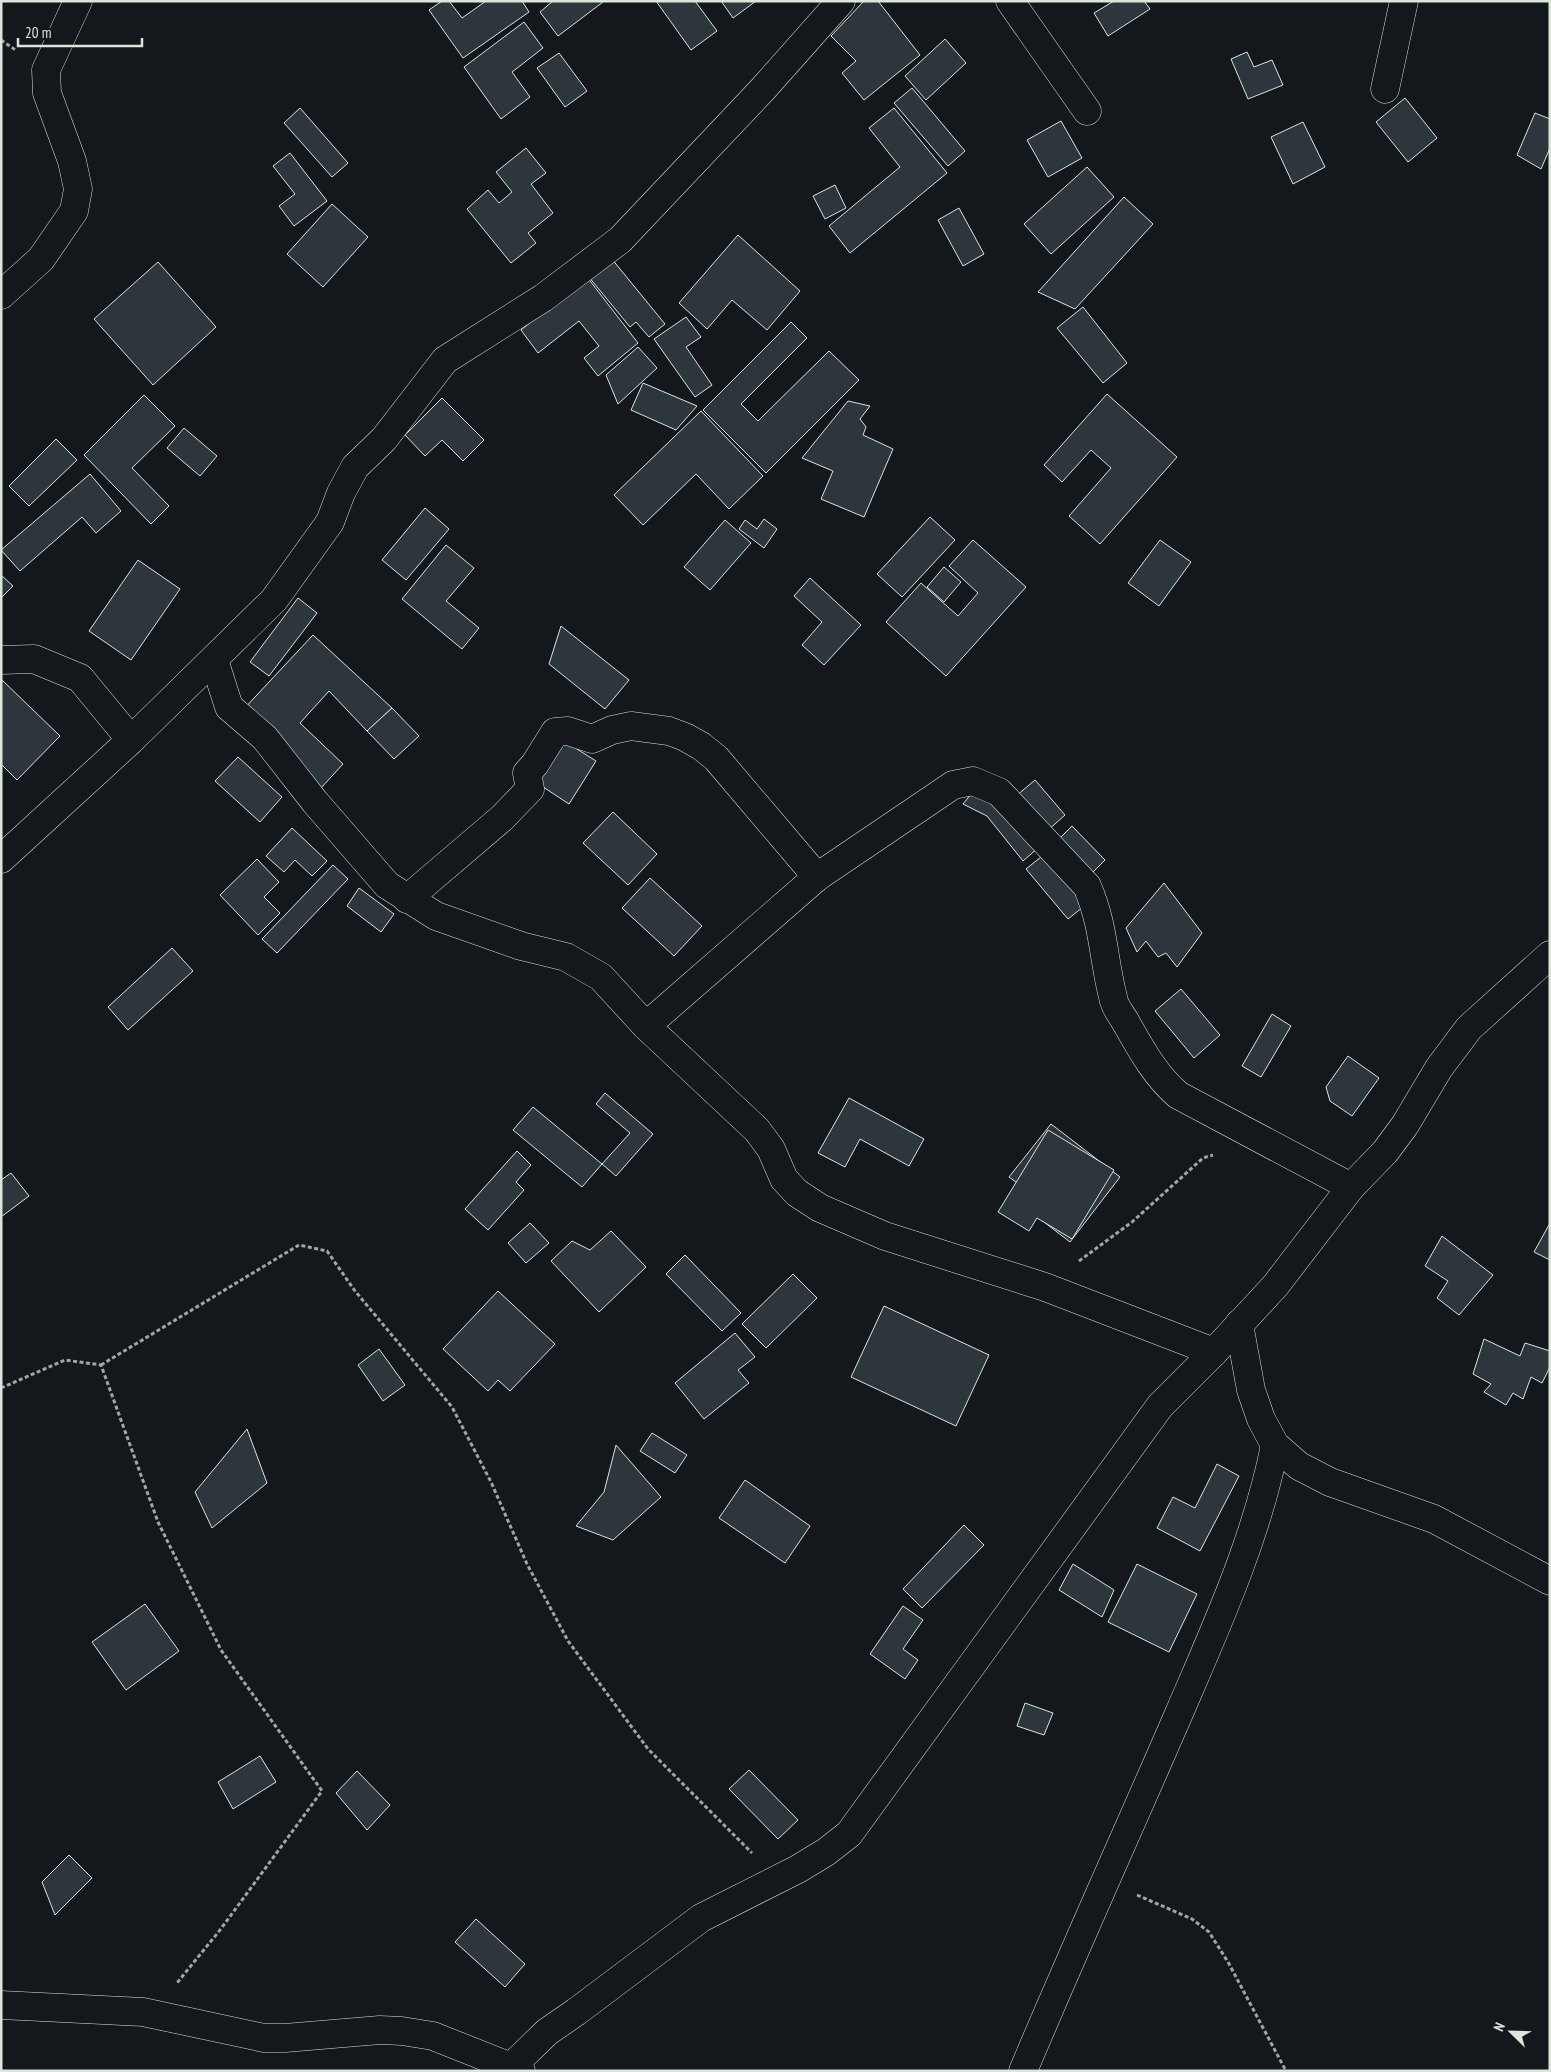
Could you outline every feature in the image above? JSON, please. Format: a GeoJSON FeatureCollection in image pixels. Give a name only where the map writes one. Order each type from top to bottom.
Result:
{"type":"FeatureCollection","features":[{"type":"Feature","properties":{"kind":"street"},"geometry":{"type":"LineString","coordinates":[[1,295],[41,259],[74,211],[78,189],[72,161],[47,93],[46,70],[78,1]]}},
{"type":"Feature","properties":{"kind":"street"},"geometry":{"type":"LineString","coordinates":[[1,859],[131,740],[274,600],[330,522],[341,493],[355,466],[384,439],[445,360],[543,298],[620,240],[762,90],[841,1]]}},
{"type":"Feature","properties":{"kind":"street"},"geometry":{"type":"LineString","coordinates":[[1010,1],[1087,111]]}},
{"type":"Feature","properties":{"kind":"street"},"geometry":{"type":"LineString","coordinates":[[1385,89],[1404,1]]}},
{"type":"Feature","properties":{"kind":"street"},"geometry":{"type":"LineString","coordinates":[[1,660],[34,659],[80,678],[131,740]]}},
{"type":"Feature","properties":{"kind":"street"},"geometry":{"type":"LineString","coordinates":[[214,660],[229,707],[265,738],[315,802],[387,885],[436,916],[521,946],[566,957],[601,977],[646,1026],[757,1130],[770,1149],[784,1179],[797,1193],[820,1208],[885,1236],[1045,1286],[1214,1352]]}},
{"type":"Feature","properties":{"kind":"street"},"geometry":{"type":"LineString","coordinates":[[407,899],[502,818],[530,789],[527,772],[536,764],[555,732],[568,731],[592,739],[612,730],[631,726],[668,731],[685,736],[716,758],[817,877]]}},
{"type":"Feature","properties":{"kind":"street"},"geometry":{"type":"LineString","coordinates":[[646,1026],[817,877],[953,785],[973,781],[999,792],[1087,886],[1095,904],[1101,927],[1113,1000],[1147,1060],[1162,1081],[1178,1095],[1351,1187]]}},
{"type":"Feature","properties":{"kind":"street"},"geometry":{"type":"LineString","coordinates":[[1,2005],[129,2011],[264,2038],[286,2038],[380,2030],[402,2031],[433,2036],[516,2069],[547,2032],[701,1918],[778,1877],[798,1869],[826,1852],[849,1834],[1160,1406],[1214,1352],[1275,1286],[1351,1187],[1385,1152],[1405,1125],[1439,1068],[1469,1028],[1550,955]]}},
{"type":"Feature","properties":{"kind":"street"},"geometry":{"type":"LineString","coordinates":[[1239,1324],[1251,1390],[1261,1419],[1276,1445],[1298,1466],[1330,1482],[1434,1519],[1550,1581]]}},
{"type":"Feature","properties":{"kind":"street"},"geometry":{"type":"LineString","coordinates":[[1022,2071],[1200,1666],[1257,1521],[1276,1445]]}},
{"type":"Feature","properties":{"kind":"path"},"geometry":{"type":"LineString","coordinates":[[1045,1286],[1132,1222],[1203,1158],[1264,1140]]}},
{"type":"Feature","properties":{"kind":"path"},"geometry":{"type":"LineString","coordinates":[[1,1388],[65,1360],[101,1366],[299,1245],[327,1251],[355,1291],[452,1407],[491,1482],[527,1564],[568,1641],[648,1749],[778,1877]]}},
{"type":"Feature","properties":{"kind":"path"},"geometry":{"type":"LineString","coordinates":[[101,1366],[158,1522],[220,1650],[322,1791],[180,1981],[129,2011]]}},
{"type":"Feature","properties":{"kind":"path"},"geometry":{"type":"LineString","coordinates":[[1106,1882],[1192,1919],[1210,1932],[1286,2071]]}},
{"type":"Feature","properties":{"kind":"building"},"geometry":{"type":"Polygon","coordinates":[[[442,1],[449,1],[462,18],[486,1],[522,1],[529,12],[463,58],[429,10],[442,1]]]}},
{"type":"Feature","properties":{"kind":"building"},"geometry":{"type":"Polygon","coordinates":[[[553,1],[603,2],[558,36],[540,12],[553,1]]]}},
{"type":"Feature","properties":{"kind":"building"},"geometry":{"type":"Polygon","coordinates":[[[656,1],[695,1],[717,31],[691,50],[656,1]]]}},
{"type":"Feature","properties":{"kind":"building"},"geometry":{"type":"Polygon","coordinates":[[[721,1],[756,1],[733,18],[721,1]]]}},
{"type":"Feature","properties":{"kind":"building"},"geometry":{"type":"Polygon","coordinates":[[[864,1],[878,1],[920,55],[864,100],[842,73],[856,61],[831,36],[864,1]]]}},
{"type":"Feature","properties":{"kind":"building"},"geometry":{"type":"Polygon","coordinates":[[[1114,1],[1144,1],[1150,9],[1108,36],[1094,13],[1114,1]]]}},
{"type":"Feature","properties":{"kind":"building"},"geometry":{"type":"Polygon","coordinates":[[[524,22],[543,48],[512,72],[530,97],[501,119],[464,67],[524,22]]]}},
{"type":"Feature","properties":{"kind":"building"},"geometry":{"type":"Polygon","coordinates":[[[945,39],[966,63],[926,100],[905,76],[945,39]]]}},
{"type":"Feature","properties":{"kind":"building"},"geometry":{"type":"Polygon","coordinates":[[[1247,52],[1254,67],[1272,60],[1283,85],[1248,99],[1231,59],[1247,52]]]}},
{"type":"Feature","properties":{"kind":"building"},"geometry":{"type":"Polygon","coordinates":[[[559,53],[587,91],[565,107],[537,68],[559,53]]]}},
{"type":"Feature","properties":{"kind":"building"},"geometry":{"type":"Polygon","coordinates":[[[912,88],[965,151],[948,166],[894,103],[912,88]]]}},
{"type":"Feature","properties":{"kind":"building"},"geometry":{"type":"Polygon","coordinates":[[[1405,98],[1437,138],[1408,162],[1376,122],[1405,98]]]}},
{"type":"Feature","properties":{"kind":"building"},"geometry":{"type":"Polygon","coordinates":[[[300,108],[348,163],[332,177],[284,123],[300,108]]]}},
{"type":"Feature","properties":{"kind":"building"},"geometry":{"type":"Polygon","coordinates":[[[894,108],[947,173],[850,253],[829,226],[900,167],[869,128],[894,108]]]}},
{"type":"Feature","properties":{"kind":"building"},"geometry":{"type":"Polygon","coordinates":[[[1535,113],[1550,119],[1550,148],[1541,169],[1517,155],[1535,113]]]}},
{"type":"Feature","properties":{"kind":"building"},"geometry":{"type":"Polygon","coordinates":[[[1061,121],[1082,158],[1048,177],[1027,140],[1061,121]]]}},
{"type":"Feature","properties":{"kind":"building"},"geometry":{"type":"Polygon","coordinates":[[[1303,122],[1325,167],[1293,184],[1271,137],[1303,122]]]}},
{"type":"Feature","properties":{"kind":"building"},"geometry":{"type":"Polygon","coordinates":[[[526,148],[546,173],[531,184],[553,213],[528,233],[536,243],[511,263],[467,209],[488,190],[499,203],[512,192],[496,172],[526,148]]]}},
{"type":"Feature","properties":{"kind":"building"},"geometry":{"type":"Polygon","coordinates":[[[290,153],[327,201],[294,226],[279,206],[295,194],[273,166],[290,153]]]}},
{"type":"Feature","properties":{"kind":"building"},"geometry":{"type":"Polygon","coordinates":[[[1087,167],[1114,197],[1051,254],[1024,224],[1087,167]]]}},
{"type":"Feature","properties":{"kind":"building"},"geometry":{"type":"Polygon","coordinates":[[[835,185],[846,208],[825,219],[813,196],[835,185]]]}},
{"type":"Feature","properties":{"kind":"building"},"geometry":{"type":"Polygon","coordinates":[[[1124,197],[1153,224],[1075,309],[1038,292],[1124,197]]]}},
{"type":"Feature","properties":{"kind":"building"},"geometry":{"type":"Polygon","coordinates":[[[332,204],[368,237],[323,287],[287,254],[332,204]]]}},
{"type":"Feature","properties":{"kind":"building"},"geometry":{"type":"Polygon","coordinates":[[[959,208],[984,254],[963,266],[938,220],[959,208]]]}},
{"type":"Feature","properties":{"kind":"building"},"geometry":{"type":"Polygon","coordinates":[[[738,235],[800,291],[767,330],[732,300],[707,329],[679,303],[738,235]]]}},
{"type":"Feature","properties":{"kind":"building"},"geometry":{"type":"Polygon","coordinates":[[[611,258],[665,324],[649,337],[636,322],[630,327],[588,276],[611,258]]]}},
{"type":"Feature","properties":{"kind":"building"},"geometry":{"type":"Polygon","coordinates":[[[158,262],[216,327],[153,385],[94,319],[158,262]]]}},
{"type":"Feature","properties":{"kind":"building"},"geometry":{"type":"Polygon","coordinates":[[[587,277],[638,343],[598,376],[584,358],[599,346],[579,321],[538,353],[521,330],[587,277]]]}},
{"type":"Feature","properties":{"kind":"building"},"geometry":{"type":"Polygon","coordinates":[[[1083,307],[1127,363],[1103,383],[1057,328],[1083,307]]]}},
{"type":"Feature","properties":{"kind":"building"},"geometry":{"type":"Polygon","coordinates":[[[686,317],[701,337],[686,347],[712,385],[695,397],[654,339],[686,317]]]}},
{"type":"Feature","properties":{"kind":"building"},"geometry":{"type":"Polygon","coordinates":[[[791,322],[807,338],[741,404],[758,421],[829,351],[859,380],[766,473],[703,410],[791,322]]]}},
{"type":"Feature","properties":{"kind":"building"},"geometry":{"type":"Polygon","coordinates":[[[638,347],[657,368],[618,404],[606,375],[638,347]]]}},
{"type":"Feature","properties":{"kind":"building"},"geometry":{"type":"Polygon","coordinates":[[[643,383],[697,406],[676,430],[631,410],[643,383]]]}},
{"type":"Feature","properties":{"kind":"building"},"geometry":{"type":"Polygon","coordinates":[[[1107,394],[1177,457],[1100,544],[1069,516],[1111,468],[1091,450],[1062,482],[1044,465],[1107,394]]]}},
{"type":"Feature","properties":{"kind":"building"},"geometry":{"type":"Polygon","coordinates":[[[144,395],[175,426],[132,468],[169,506],[151,524],[84,455],[144,395]]]}},
{"type":"Feature","properties":{"kind":"building"},"geometry":{"type":"Polygon","coordinates":[[[442,398],[484,440],[463,461],[442,440],[425,456],[405,435],[442,398]]]}},
{"type":"Feature","properties":{"kind":"building"},"geometry":{"type":"Polygon","coordinates":[[[848,401],[870,406],[860,419],[866,427],[863,435],[893,449],[864,517],[821,499],[833,471],[802,458],[848,401]]]}},
{"type":"Feature","properties":{"kind":"building"},"geometry":{"type":"Polygon","coordinates":[[[701,411],[763,476],[729,509],[696,474],[643,525],[614,495],[701,411]]]}},
{"type":"Feature","properties":{"kind":"building"},"geometry":{"type":"Polygon","coordinates":[[[184,428],[217,456],[200,476],[167,448],[184,428]]]}},
{"type":"Feature","properties":{"kind":"building"},"geometry":{"type":"Polygon","coordinates":[[[56,439],[77,460],[29,506],[9,486],[56,439]]]}},
{"type":"Feature","properties":{"kind":"building"},"geometry":{"type":"Polygon","coordinates":[[[90,474],[121,511],[96,533],[82,517],[20,571],[1,550],[90,474]]]}},
{"type":"Feature","properties":{"kind":"building"},"geometry":{"type":"Polygon","coordinates":[[[425,508],[449,529],[406,580],[382,560],[425,508]]]}},
{"type":"Feature","properties":{"kind":"building"},"geometry":{"type":"Polygon","coordinates":[[[930,517],[955,540],[902,597],[877,574],[930,517]]]}},
{"type":"Feature","properties":{"kind":"building"},"geometry":{"type":"Polygon","coordinates":[[[764,519],[777,529],[764,548],[739,529],[745,520],[757,529],[764,519]]]}},
{"type":"Feature","properties":{"kind":"building"},"geometry":{"type":"Polygon","coordinates":[[[725,520],[751,543],[710,590],[684,567],[725,520]]]}},
{"type":"Feature","properties":{"kind":"building"},"geometry":{"type":"Polygon","coordinates":[[[973,540],[1026,587],[946,676],[886,622],[921,583],[958,616],[978,593],[949,566],[973,540]]]}},
{"type":"Feature","properties":{"kind":"building"},"geometry":{"type":"Polygon","coordinates":[[[1160,540],[1191,562],[1159,606],[1128,583],[1160,540]]]}},
{"type":"Feature","properties":{"kind":"building"},"geometry":{"type":"Polygon","coordinates":[[[446,545],[474,568],[446,601],[479,628],[462,649],[402,599],[446,545]]]}},
{"type":"Feature","properties":{"kind":"building"},"geometry":{"type":"Polygon","coordinates":[[[138,560],[180,589],[131,660],[89,631],[138,560]]]}},
{"type":"Feature","properties":{"kind":"building"},"geometry":{"type":"Polygon","coordinates":[[[944,567],[961,582],[944,602],[927,587],[944,567]]]}},
{"type":"Feature","properties":{"kind":"building"},"geometry":{"type":"Polygon","coordinates":[[[1,575],[13,586],[1,598],[1,575]]]}},
{"type":"Feature","properties":{"kind":"building"},"geometry":{"type":"Polygon","coordinates":[[[810,578],[861,625],[824,665],[802,645],[822,622],[794,596],[810,578]]]}},
{"type":"Feature","properties":{"kind":"building"},"geometry":{"type":"Polygon","coordinates":[[[298,598],[317,613],[269,676],[250,662],[298,598]]]}},
{"type":"Feature","properties":{"kind":"building"},"geometry":{"type":"Polygon","coordinates":[[[561,626],[629,680],[605,709],[549,664],[561,626]]]}},
{"type":"Feature","properties":{"kind":"building"},"geometry":{"type":"Polygon","coordinates":[[[313,635],[392,708],[367,731],[329,691],[300,723],[343,764],[321,788],[241,712],[313,635]]]}},
{"type":"Feature","properties":{"kind":"building"},"geometry":{"type":"Polygon","coordinates":[[[1,679],[60,736],[17,780],[1,764],[1,679]]]}},
{"type":"Feature","properties":{"kind":"building"},"geometry":{"type":"Polygon","coordinates":[[[392,708],[419,736],[394,759],[367,731],[392,708]]]}},
{"type":"Feature","properties":{"kind":"building"},"geometry":{"type":"Polygon","coordinates":[[[558,737],[596,761],[569,804],[531,779],[558,737]]]}},
{"type":"Feature","properties":{"kind":"building"},"geometry":{"type":"Polygon","coordinates":[[[238,757],[282,797],[260,822],[215,781],[238,757]]]}},
{"type":"Feature","properties":{"kind":"building"},"geometry":{"type":"Polygon","coordinates":[[[1035,780],[1065,815],[1046,832],[1016,796],[1035,780]]]}},
{"type":"Feature","properties":{"kind":"building"},"geometry":{"type":"Polygon","coordinates":[[[976,788],[1039,847],[1023,861],[987,816],[963,804],[976,788]]]}},
{"type":"Feature","properties":{"kind":"building"},"geometry":{"type":"Polygon","coordinates":[[[613,812],[657,854],[628,885],[583,843],[613,812]]]}},
{"type":"Feature","properties":{"kind":"building"},"geometry":{"type":"Polygon","coordinates":[[[1072,826],[1105,860],[1085,880],[1052,846],[1072,826]]]}},
{"type":"Feature","properties":{"kind":"building"},"geometry":{"type":"Polygon","coordinates":[[[292,828],[327,861],[312,876],[295,860],[284,872],[266,856],[292,828]]]}},
{"type":"Feature","properties":{"kind":"building"},"geometry":{"type":"Polygon","coordinates":[[[1046,853],[1088,903],[1068,919],[1026,869],[1046,853]]]}},
{"type":"Feature","properties":{"kind":"building"},"geometry":{"type":"Polygon","coordinates":[[[257,859],[279,882],[264,897],[280,913],[258,935],[220,895],[257,859]]]}},
{"type":"Feature","properties":{"kind":"building"},"geometry":{"type":"Polygon","coordinates":[[[333,865],[348,879],[277,953],[262,939],[333,865]]]}},
{"type":"Feature","properties":{"kind":"building"},"geometry":{"type":"Polygon","coordinates":[[[650,878],[702,926],[674,956],[622,908],[650,878]]]}},
{"type":"Feature","properties":{"kind":"building"},"geometry":{"type":"Polygon","coordinates":[[[1164,883],[1202,933],[1177,967],[1166,953],[1158,957],[1146,941],[1137,952],[1126,928],[1164,883]]]}},
{"type":"Feature","properties":{"kind":"building"},"geometry":{"type":"Polygon","coordinates":[[[359,888],[394,914],[381,932],[347,906],[359,888]]]}},
{"type":"Feature","properties":{"kind":"building"},"geometry":{"type":"Polygon","coordinates":[[[172,948],[193,971],[128,1030],[108,1007],[172,948]]]}},
{"type":"Feature","properties":{"kind":"building"},"geometry":{"type":"Polygon","coordinates":[[[1181,989],[1220,1035],[1194,1058],[1155,1011],[1181,989]]]}},
{"type":"Feature","properties":{"kind":"building"},"geometry":{"type":"Polygon","coordinates":[[[1272,1014],[1291,1026],[1261,1077],[1242,1066],[1272,1014]]]}},
{"type":"Feature","properties":{"kind":"building"},"geometry":{"type":"Polygon","coordinates":[[[1348,1056],[1379,1078],[1352,1116],[1330,1101],[1326,1087],[1348,1056]]]}},
{"type":"Feature","properties":{"kind":"building"},"geometry":{"type":"Polygon","coordinates":[[[605,1093],[653,1134],[616,1176],[602,1164],[630,1133],[596,1104],[605,1093]]]}},
{"type":"Feature","properties":{"kind":"building"},"geometry":{"type":"Polygon","coordinates":[[[849,1098],[924,1139],[909,1166],[860,1139],[845,1167],[818,1153],[849,1098]]]}},
{"type":"Feature","properties":{"kind":"building"},"geometry":{"type":"Polygon","coordinates":[[[533,1107],[602,1164],[582,1187],[513,1130],[533,1107]]]}},
{"type":"Feature","properties":{"kind":"building"},"geometry":{"type":"Polygon","coordinates":[[[1051,1124],[1120,1177],[1070,1242],[1018,1202],[1027,1190],[1009,1177],[1051,1124]]]}},
{"type":"Feature","properties":{"kind":"building"},"geometry":{"type":"Polygon","coordinates":[[[1048,1130],[1114,1170],[1072,1239],[1037,1218],[1029,1231],[998,1212],[1048,1130]]]}},
{"type":"Feature","properties":{"kind":"building"},"geometry":{"type":"Polygon","coordinates":[[[517,1151],[531,1165],[516,1182],[524,1190],[488,1230],[465,1209],[517,1151]]]}},
{"type":"Feature","properties":{"kind":"building"},"geometry":{"type":"Polygon","coordinates":[[[11,1173],[29,1196],[1,1217],[1,1180],[11,1173]]]}},
{"type":"Feature","properties":{"kind":"building"},"geometry":{"type":"Polygon","coordinates":[[[530,1223],[549,1243],[526,1263],[508,1243],[530,1223]]]}},
{"type":"Feature","properties":{"kind":"building"},"geometry":{"type":"Polygon","coordinates":[[[1550,1223],[1550,1260],[1534,1252],[1550,1223]]]}},
{"type":"Feature","properties":{"kind":"building"},"geometry":{"type":"Polygon","coordinates":[[[611,1231],[646,1267],[599,1312],[551,1261],[572,1241],[590,1250],[611,1231]]]}},
{"type":"Feature","properties":{"kind":"building"},"geometry":{"type":"Polygon","coordinates":[[[1442,1236],[1493,1275],[1459,1315],[1437,1298],[1448,1281],[1425,1266],[1442,1236]]]}},
{"type":"Feature","properties":{"kind":"building"},"geometry":{"type":"Polygon","coordinates":[[[685,1255],[741,1313],[722,1331],[666,1274],[685,1255]]]}},
{"type":"Feature","properties":{"kind":"building"},"geometry":{"type":"Polygon","coordinates":[[[793,1274],[817,1298],[766,1348],[742,1324],[793,1274]]]}},
{"type":"Feature","properties":{"kind":"building"},"geometry":{"type":"Polygon","coordinates":[[[498,1291],[555,1344],[510,1391],[498,1380],[488,1391],[443,1349],[498,1291]]]}},
{"type":"Feature","properties":{"kind":"building"},"geometry":{"type":"Polygon","coordinates":[[[884,1306],[989,1355],[956,1426],[851,1377],[884,1306]]]}},
{"type":"Feature","properties":{"kind":"building"},"geometry":{"type":"Polygon","coordinates":[[[735,1333],[755,1357],[738,1370],[749,1383],[704,1419],[675,1383],[735,1333]]]}},
{"type":"Feature","properties":{"kind":"building"},"geometry":{"type":"Polygon","coordinates":[[[1484,1339],[1520,1356],[1525,1343],[1550,1351],[1550,1367],[1542,1383],[1531,1377],[1523,1399],[1513,1393],[1506,1405],[1484,1392],[1491,1384],[1473,1374],[1484,1339]]]}},
{"type":"Feature","properties":{"kind":"building"},"geometry":{"type":"Polygon","coordinates":[[[379,1349],[405,1385],[383,1401],[358,1365],[379,1349]]]}},
{"type":"Feature","properties":{"kind":"building"},"geometry":{"type":"Polygon","coordinates":[[[247,1429],[267,1483],[212,1528],[195,1492],[247,1429]]]}},
{"type":"Feature","properties":{"kind":"building"},"geometry":{"type":"Polygon","coordinates":[[[652,1433],[687,1455],[675,1473],[640,1451],[652,1433]]]}},
{"type":"Feature","properties":{"kind":"building"},"geometry":{"type":"Polygon","coordinates":[[[616,1445],[661,1497],[613,1540],[576,1526],[604,1492],[616,1445]]]}},
{"type":"Feature","properties":{"kind":"building"},"geometry":{"type":"Polygon","coordinates":[[[1217,1464],[1239,1476],[1200,1551],[1157,1528],[1173,1497],[1195,1508],[1217,1464]]]}},
{"type":"Feature","properties":{"kind":"building"},"geometry":{"type":"Polygon","coordinates":[[[745,1480],[810,1526],[785,1563],[719,1518],[745,1480]]]}},
{"type":"Feature","properties":{"kind":"building"},"geometry":{"type":"Polygon","coordinates":[[[964,1525],[984,1545],[922,1608],[903,1589],[964,1525]]]}},
{"type":"Feature","properties":{"kind":"building"},"geometry":{"type":"Polygon","coordinates":[[[1073,1564],[1114,1590],[1102,1617],[1059,1590],[1073,1564]]]}},
{"type":"Feature","properties":{"kind":"building"},"geometry":{"type":"Polygon","coordinates":[[[1137,1564],[1197,1594],[1169,1652],[1108,1622],[1137,1564]]]}},
{"type":"Feature","properties":{"kind":"building"},"geometry":{"type":"Polygon","coordinates":[[[145,1604],[179,1651],[126,1690],[92,1642],[145,1604]]]}},
{"type":"Feature","properties":{"kind":"building"},"geometry":{"type":"Polygon","coordinates":[[[903,1606],[923,1620],[903,1649],[918,1660],[905,1679],[870,1654],[903,1606]]]}},
{"type":"Feature","properties":{"kind":"building"},"geometry":{"type":"Polygon","coordinates":[[[1025,1703],[1053,1713],[1044,1735],[1017,1726],[1025,1703]]]}},
{"type":"Feature","properties":{"kind":"building"},"geometry":{"type":"Polygon","coordinates":[[[260,1756],[276,1782],[233,1809],[218,1782],[260,1756]]]}},
{"type":"Feature","properties":{"kind":"building"},"geometry":{"type":"Polygon","coordinates":[[[749,1770],[798,1820],[778,1839],[729,1789],[749,1770]]]}},
{"type":"Feature","properties":{"kind":"building"},"geometry":{"type":"Polygon","coordinates":[[[357,1771],[390,1805],[367,1830],[336,1793],[357,1771]]]}},
{"type":"Feature","properties":{"kind":"building"},"geometry":{"type":"Polygon","coordinates":[[[69,1855],[92,1878],[55,1915],[42,1882],[69,1855]]]}},
{"type":"Feature","properties":{"kind":"building"},"geometry":{"type":"Polygon","coordinates":[[[476,1919],[525,1964],[505,1987],[455,1942],[476,1919]]]}}]}
